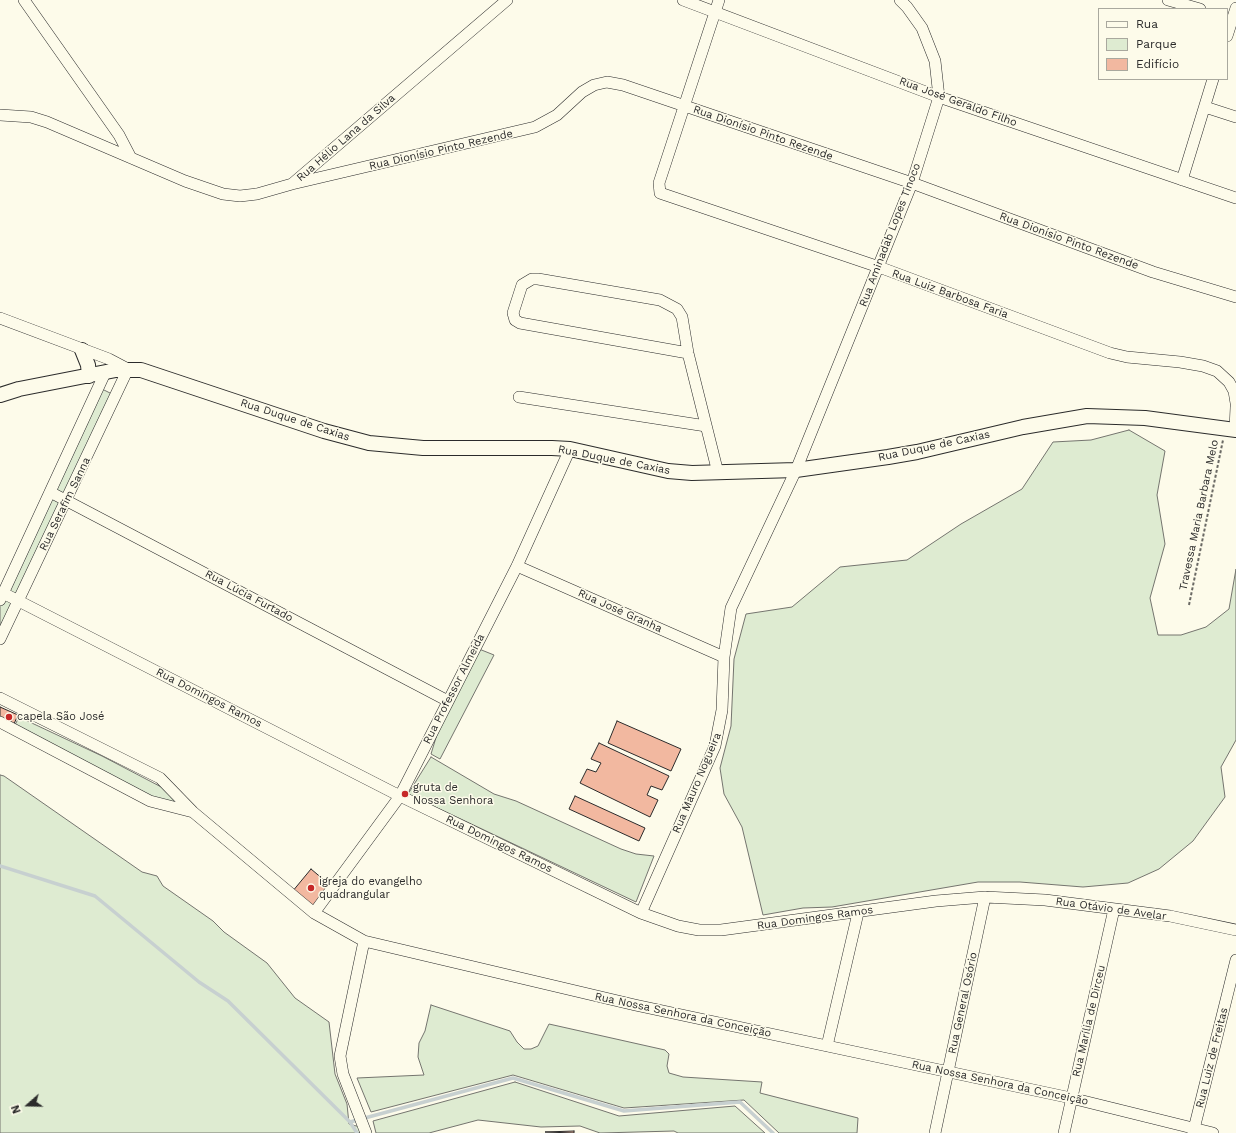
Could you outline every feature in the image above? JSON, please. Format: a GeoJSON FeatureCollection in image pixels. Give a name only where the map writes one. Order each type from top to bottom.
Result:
{"type":"FeatureCollection","features":[{"type":"Feature","properties":{"kind":"street"},"geometry":{"type":"LineString","coordinates":[[24,0],[120,135],[131,158]]}},
{"type":"Feature","properties":{"kind":"street","name":"Rua Hélio Lana da Silva"},"geometry":{"type":"LineString","coordinates":[[0,115],[30,117],[47,122],[184,180],[224,194],[240,196],[257,194],[292,184],[507,0]]}},
{"type":"Feature","properties":{"kind":"street","name":"Rua José Geraldo Filho"},"geometry":{"type":"LineString","coordinates":[[683,0],[939,97],[1236,198]]}},
{"type":"Feature","properties":{"kind":"street"},"geometry":{"type":"LineString","coordinates":[[685,106],[719,0]]}},
{"type":"Feature","properties":{"kind":"street","name":"Rua Aminadab Lopes Tinoco"},"geometry":{"type":"LineString","coordinates":[[796,470],[912,183],[939,97],[935,62],[922,28],[907,6],[900,0]]}},
{"type":"Feature","properties":{"kind":"street"},"geometry":{"type":"LineString","coordinates":[[1168,0],[1196,8]]}},
{"type":"Feature","properties":{"kind":"street"},"geometry":{"type":"LineString","coordinates":[[1228,32],[1233,15]]}},
{"type":"Feature","properties":{"kind":"street"},"geometry":{"type":"LineString","coordinates":[[1182,180],[1213,80]]}},
{"type":"Feature","properties":{"kind":"street","name":"Rua Dionísio Pinto Rezende"},"geometry":{"type":"LineString","coordinates":[[292,184],[535,127],[557,115],[582,92],[594,85],[607,82],[623,85],[912,183],[1153,272],[1236,297]]}},
{"type":"Feature","properties":{"kind":"street","name":"Rua Luiz Barbosa Faria"},"geometry":{"type":"LineString","coordinates":[[685,106],[659,183],[660,193],[664,196],[879,267],[1110,353],[1139,359],[1180,362],[1204,366],[1217,371],[1229,382],[1234,391],[1236,403]]}},
{"type":"Feature","properties":{"kind":"street"},"geometry":{"type":"LineString","coordinates":[[1205,107],[1236,117]]}},
{"type":"Feature","properties":{"kind":"street"},"geometry":{"type":"LineString","coordinates":[[688,353],[520,323],[515,320],[513,313],[522,285],[532,279],[660,300],[678,309],[682,317],[688,353],[718,473]]}},
{"type":"Feature","properties":{"kind":"street"},"geometry":{"type":"LineString","coordinates":[[0,318],[109,359],[128,369]]}},
{"type":"Feature","properties":{"kind":"street"},"geometry":{"type":"LineString","coordinates":[[82,350],[88,365],[89,376]]}},
{"type":"Feature","properties":{"kind":"street","name":"Rua Duque de Caxias"},"geometry":{"type":"LineString","coordinates":[[0,395],[19,389],[128,369],[151,372],[324,431],[369,443],[395,447],[423,448],[530,447],[570,449],[668,471],[718,473],[796,470],[918,452],[1023,427],[1087,416],[1145,418],[1232,429]]}},
{"type":"Feature","properties":{"kind":"street","name":"Rua Serafim Sanna"},"geometry":{"type":"LineString","coordinates":[[0,639],[67,501],[128,369]]}},
{"type":"Feature","properties":{"kind":"street","name":"Rua Serafim Sanna"},"geometry":{"type":"LineString","coordinates":[[2,597],[105,373]]}},
{"type":"Feature","properties":{"kind":"street"},"geometry":{"type":"LineString","coordinates":[[519,397],[706,426]]}},
{"type":"Feature","properties":{"kind":"street"},"geometry":{"type":"LineString","coordinates":[[1232,429],[1236,407]]}},
{"type":"Feature","properties":{"kind":"street","name":"Rua Professor Almeida"},"geometry":{"type":"LineString","coordinates":[[314,913],[400,796],[517,566],[570,449]]}},
{"type":"Feature","properties":{"kind":"street","name":"Rua Mauro Nogueira"},"geometry":{"type":"LineString","coordinates":[[641,913],[715,746],[722,710],[724,657],[731,608],[796,470]]}},
{"type":"Feature","properties":{"kind":"street","name":"Rua Lúcia Furtado"},"geometry":{"type":"LineString","coordinates":[[50,492],[448,700]]}},
{"type":"Feature","properties":{"kind":"street","name":"Rua José Granha"},"geometry":{"type":"LineString","coordinates":[[517,566],[724,657]]}},
{"type":"Feature","properties":{"kind":"street","name":"Rua Domingos Ramos"},"geometry":{"type":"LineString","coordinates":[[2,597],[18,601],[400,796],[641,913],[678,926],[699,930],[721,930],[858,913],[936,901],[985,897]]}},
{"type":"Feature","properties":{"kind":"street","name":"Rua Nossa Senhora da Conceição"},"geometry":{"type":"LineString","coordinates":[[0,698],[160,778],[193,812],[314,913],[364,941],[635,1005],[948,1073],[1071,1098],[1194,1131],[1213,1133]]}},
{"type":"Feature","properties":{"kind":"street","name":"Rua Nossa Senhora da Conceição"},"geometry":{"type":"LineString","coordinates":[[0,722],[150,801],[193,812]]}},
{"type":"Feature","properties":{"kind":"street","name":"Rua Otávio de Avelar"},"geometry":{"type":"LineString","coordinates":[[985,897],[1045,900],[1170,916],[1236,930]]}},
{"type":"Feature","properties":{"kind":"street","name":"Rua General Osório"},"geometry":{"type":"LineString","coordinates":[[935,1133],[985,897]]}},
{"type":"Feature","properties":{"kind":"street","name":"Rua Marília de Dirceu"},"geometry":{"type":"LineString","coordinates":[[1064,1133],[1114,909]]}},
{"type":"Feature","properties":{"kind":"street"},"geometry":{"type":"LineString","coordinates":[[826,1046],[858,913]]}},
{"type":"Feature","properties":{"kind":"street"},"geometry":{"type":"LineString","coordinates":[[364,941],[340,1056],[343,1074],[366,1132]]}},
{"type":"Feature","properties":{"kind":"street","name":"Rua Luiz de Freitas"},"geometry":{"type":"LineString","coordinates":[[1194,1131],[1236,960]]}},
{"type":"Feature","properties":{"kind":"path","name":"Travessa Maria Barbara Melo"},"geometry":{"type":"LineString","coordinates":[[1189,605],[1232,429]]}},
{"type":"Feature","properties":{"kind":"green space"},"geometry":{"type":"Polygon","coordinates":[[[100,388],[114,395],[65,497],[53,490],[100,388]]]}},
{"type":"Feature","properties":{"kind":"green space"},"geometry":{"type":"Polygon","coordinates":[[[1129,430],[1165,451],[1157,495],[1165,544],[1150,598],[1158,635],[1181,635],[1206,627],[1229,609],[1236,569],[1236,740],[1221,767],[1225,797],[1193,841],[1159,869],[1128,883],[1083,887],[1020,882],[978,882],[832,907],[803,908],[763,915],[742,827],[724,794],[720,768],[731,726],[734,659],[746,614],[792,607],[840,567],[907,560],[961,524],[1022,489],[1053,442],[1091,440],[1129,430]]]}},
{"type":"Feature","properties":{"kind":"green space"},"geometry":{"type":"Polygon","coordinates":[[[51,495],[63,502],[17,597],[7,592],[51,495]]]}},
{"type":"Feature","properties":{"kind":"green space"},"geometry":{"type":"Polygon","coordinates":[[[5,596],[15,601],[0,634],[0,606],[5,596]]]}},
{"type":"Feature","properties":{"kind":"green space"},"geometry":{"type":"Polygon","coordinates":[[[479,649],[494,655],[440,759],[431,754],[438,731],[479,649]]]}},
{"type":"Feature","properties":{"kind":"green space"},"geometry":{"type":"Polygon","coordinates":[[[19,717],[102,756],[167,790],[183,808],[154,800],[14,727],[19,717]]]}},
{"type":"Feature","properties":{"kind":"green space"},"geometry":{"type":"Polygon","coordinates":[[[431,757],[494,794],[516,801],[621,849],[636,854],[654,856],[636,902],[408,794],[431,757]]]}},
{"type":"Feature","properties":{"kind":"green space"},"geometry":{"type":"Polygon","coordinates":[[[0,775],[4,776],[142,872],[157,876],[163,886],[213,921],[224,932],[267,963],[295,998],[329,1022],[335,1074],[347,1104],[349,1124],[360,1127],[360,1133],[0,1133],[0,775]]]}},
{"type":"Feature","properties":{"kind":"green space"},"geometry":{"type":"Polygon","coordinates":[[[431,1005],[510,1031],[517,1042],[524,1049],[531,1049],[538,1046],[549,1024],[665,1050],[669,1054],[667,1066],[669,1073],[683,1077],[762,1082],[760,1093],[858,1118],[857,1133],[779,1133],[744,1100],[624,1108],[513,1075],[371,1112],[357,1078],[424,1075],[418,1057],[419,1043],[425,1031],[431,1005]]]}},
{"type":"Feature","properties":{"kind":"green space"},"geometry":{"type":"Polygon","coordinates":[[[515,1082],[619,1116],[735,1106],[765,1133],[678,1133],[674,1131],[600,1133],[580,1126],[541,1127],[478,1120],[429,1133],[376,1133],[373,1121],[515,1082]]]}},
{"type":"Feature","properties":{"kind":"building","name":"capela São José"},"geometry":{"type":"Polygon","coordinates":[[[0,707],[18,715],[13,726],[0,719],[0,707]]]}},
{"type":"Feature","properties":{"kind":"building"},"geometry":{"type":"Polygon","coordinates":[[[617,721],[681,749],[671,771],[608,743],[617,721]]]}},
{"type":"Feature","properties":{"kind":"building"},"geometry":{"type":"Polygon","coordinates":[[[599,743],[669,776],[662,790],[651,786],[647,795],[658,800],[650,817],[580,783],[587,769],[596,772],[601,763],[591,759],[599,743]]]}},
{"type":"Feature","properties":{"kind":"building"},"geometry":{"type":"Polygon","coordinates":[[[575,796],[645,828],[639,841],[569,809],[575,796]]]}},
{"type":"Feature","properties":{"kind":"building","name":"igreja do evangelho quadrangular"},"geometry":{"type":"Polygon","coordinates":[[[311,869],[330,885],[312,908],[292,892],[311,869]]]}},
{"type":"Feature","properties":{"kind":"building"},"geometry":{"type":"Polygon","coordinates":[[[574,1131],[574,1133],[545,1132],[574,1131]]]}},
{"type":"Feature","properties":{"kind":"waterway"},"geometry":{"type":"LineString","coordinates":[[0,866],[95,896],[199,982],[228,1001],[350,1122],[513,1078],[624,1111],[740,1102],[773,1133]]}},
{"type":"Feature","properties":{"kind":"waterway"},"geometry":{"type":"LineString","coordinates":[[350,1122],[357,1133]]}},
{"type":"Feature","properties":{"kind":"place","name":"capela São José"},"geometry":{"type":"Point","coordinates":[9,717]}},
{"type":"Feature","properties":{"kind":"place","name":"gruta de Nossa Senhora"},"geometry":{"type":"Point","coordinates":[405,794]}},
{"type":"Feature","properties":{"kind":"place","name":"igreja do evangelho quadrangular"},"geometry":{"type":"Point","coordinates":[311,888]}}]}
